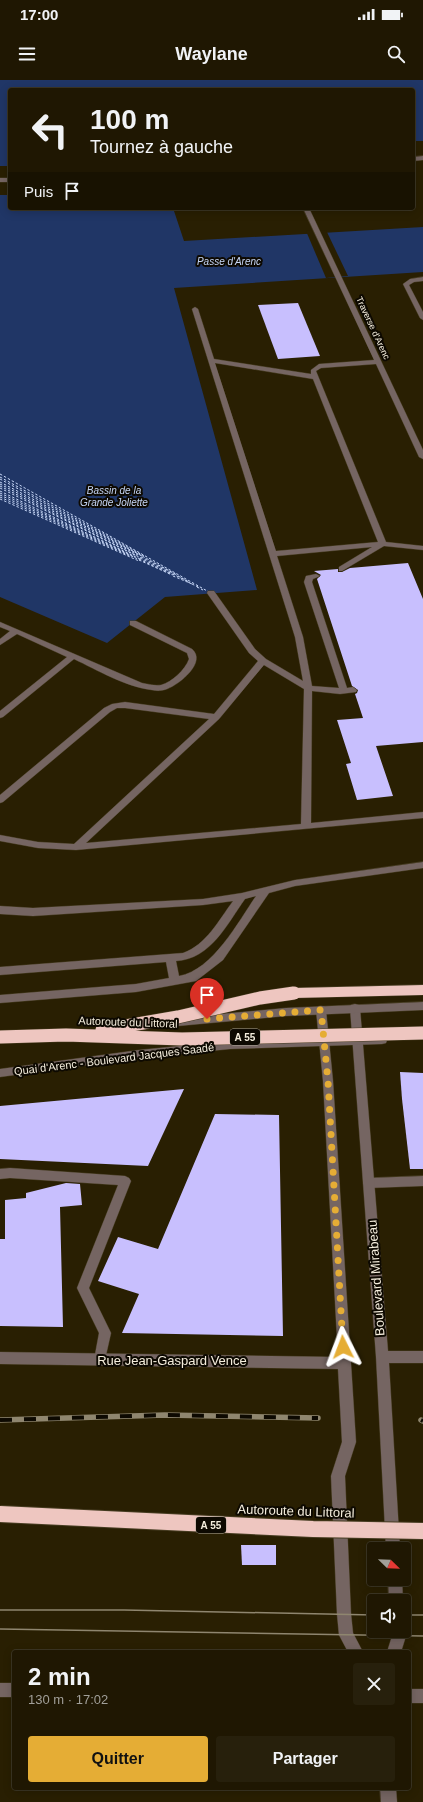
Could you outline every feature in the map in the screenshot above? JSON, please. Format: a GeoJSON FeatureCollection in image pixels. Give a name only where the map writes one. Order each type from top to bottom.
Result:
{"type":"FeatureCollection","features":[{"type":"Feature","properties":{"kind":"highway"},"geometry":{"type":"LineString","coordinates":[[66,1035],[154,1023],[277,994],[423,990]]}},
{"type":"Feature","properties":{"kind":"highway","name":"Autoroute du Littoral"},"geometry":{"type":"LineString","coordinates":[[0,1037],[66,1035],[182,1039],[423,1033]]}},
{"type":"Feature","properties":{"kind":"highway","name":"Autoroute du Littoral"},"geometry":{"type":"LineString","coordinates":[[0,1514],[313,1530],[423,1531]]}},
{"type":"Feature","properties":{"kind":"street","name":"Traverse d'Arenc"},"geometry":{"type":"LineString","coordinates":[[307,210],[423,457]]}},
{"type":"Feature","properties":{"kind":"street"},"geometry":{"type":"LineString","coordinates":[[423,279],[412,280],[406,284],[423,318]]}},
{"type":"Feature","properties":{"kind":"street"},"geometry":{"type":"LineString","coordinates":[[194,309],[299,637],[308,688],[306,827]]}},
{"type":"Feature","properties":{"kind":"street"},"geometry":{"type":"LineString","coordinates":[[210,360],[315,377]]}},
{"type":"Feature","properties":{"kind":"street"},"geometry":{"type":"LineString","coordinates":[[379,362],[319,366],[313,371],[383,544]]}},
{"type":"Feature","properties":{"kind":"street"},"geometry":{"type":"LineString","coordinates":[[273,554],[383,544],[423,548]]}},
{"type":"Feature","properties":{"kind":"street"},"geometry":{"type":"LineString","coordinates":[[342,569],[383,544]]}},
{"type":"Feature","properties":{"kind":"street"},"geometry":{"type":"LineString","coordinates":[[413,547],[423,552]]}},
{"type":"Feature","properties":{"kind":"street"},"geometry":{"type":"LineString","coordinates":[[316,576],[309,578],[308,582],[344,691]]}},
{"type":"Feature","properties":{"kind":"street"},"geometry":{"type":"LineString","coordinates":[[211,593],[252,651],[263,661],[308,688],[344,691],[353,690]]}},
{"type":"Feature","properties":{"kind":"street"},"geometry":{"type":"LineString","coordinates":[[0,624],[148,688],[166,686],[183,674],[190,666],[193,655],[186,648],[133,623]]}},
{"type":"Feature","properties":{"kind":"street"},"geometry":{"type":"LineString","coordinates":[[0,643],[16,631]]}},
{"type":"Feature","properties":{"kind":"street"},"geometry":{"type":"LineString","coordinates":[[0,715],[73,656]]}},
{"type":"Feature","properties":{"kind":"street"},"geometry":{"type":"LineString","coordinates":[[76,846],[216,717],[263,661]]}},
{"type":"Feature","properties":{"kind":"street"},"geometry":{"type":"LineString","coordinates":[[0,800],[107,710],[115,706],[125,705],[216,717]]}},
{"type":"Feature","properties":{"kind":"street"},"geometry":{"type":"LineString","coordinates":[[0,838],[32,845],[52,847],[76,846],[306,827],[423,815]]}},
{"type":"Feature","properties":{"kind":"street"},"geometry":{"type":"LineString","coordinates":[[0,910],[33,912],[203,902],[242,896],[295,883],[423,865]]}},
{"type":"Feature","properties":{"kind":"street"},"geometry":{"type":"LineString","coordinates":[[0,999],[136,988],[192,978],[219,957],[265,891]]}},
{"type":"Feature","properties":{"kind":"street"},"geometry":{"type":"LineString","coordinates":[[0,971],[183,957],[195,953],[206,945],[242,896]]}},
{"type":"Feature","properties":{"kind":"street"},"geometry":{"type":"LineString","coordinates":[[170,958],[176,981]]}},
{"type":"Feature","properties":{"kind":"street"},"geometry":{"type":"LineString","coordinates":[[0,1037],[286,1012],[423,1006]]}},
{"type":"Feature","properties":{"kind":"street","name":"Boulevard Mirabeau"},"geometry":{"type":"LineString","coordinates":[[355,1008],[359,1041],[382,1357],[393,1542]]}},
{"type":"Feature","properties":{"kind":"street"},"geometry":{"type":"LineString","coordinates":[[321,1010],[349,1442],[338,1476],[346,1634],[355,1650]]}},
{"type":"Feature","properties":{"kind":"street","name":"Quai d'Arenc - Boulevard Jacques Saadé"},"geometry":{"type":"LineString","coordinates":[[0,1073],[139,1054],[230,1045],[423,1039]]}},
{"type":"Feature","properties":{"kind":"street"},"geometry":{"type":"LineString","coordinates":[[0,1174],[10,1173],[125,1181],[83,1288],[105,1333],[100,1360]]}},
{"type":"Feature","properties":{"kind":"street"},"geometry":{"type":"LineString","coordinates":[[369,1184],[423,1181]]}},
{"type":"Feature","properties":{"kind":"street"},"geometry":{"type":"LineString","coordinates":[[382,1357],[423,1357]]}},
{"type":"Feature","properties":{"kind":"street","name":"Rue Jean-Gaspard Vence"},"geometry":{"type":"LineString","coordinates":[[0,1358],[344,1363]]}},
{"type":"Feature","properties":{"kind":"street"},"geometry":{"type":"LineString","coordinates":[[394,1650],[398,1638]]}},
{"type":"Feature","properties":{"kind":"street"},"geometry":{"type":"LineString","coordinates":[[0,1690],[12,1690]]}},
{"type":"Feature","properties":{"kind":"street"},"geometry":{"type":"LineString","coordinates":[[411,1696],[423,1696]]}},
{"type":"Feature","properties":{"kind":"street"},"geometry":{"type":"LineString","coordinates":[[388,1790],[389,1802]]}},
{"type":"Feature","properties":{"kind":"water"},"geometry":{"type":"Polygon","coordinates":[[[0,80],[423,80],[423,141],[415,141],[415,88],[8,88],[8,166],[0,166],[0,80]]]}},
{"type":"Feature","properties":{"kind":"water","name":"Bassin de la Grande Joliette"},"geometry":{"type":"Polygon","coordinates":[[[0,195],[8,195],[8,210],[174,210],[184,241],[423,227],[423,272],[174,288],[257,590],[165,597],[107,643],[0,597],[0,195]]]}},
{"type":"Feature","properties":{"kind":"pier"},"geometry":{"type":"Polygon","coordinates":[[[326,230],[348,276],[326,278],[306,231],[326,230]]]}},
{"type":"Feature","properties":{"kind":"building"},"geometry":{"type":"Polygon","coordinates":[[[298,303],[320,356],[278,359],[258,305],[298,303]]]}},
{"type":"Feature","properties":{"kind":"building"},"geometry":{"type":"Polygon","coordinates":[[[408,563],[423,599],[423,742],[376,746],[393,796],[357,800],[346,764],[351,763],[337,720],[363,718],[355,694],[358,690],[352,686],[317,579],[321,575],[314,571],[338,569],[338,572],[342,572],[350,568],[408,563]]]}},
{"type":"Feature","properties":{"kind":"building"},"geometry":{"type":"Polygon","coordinates":[[[400,1072],[423,1073],[423,1169],[410,1169],[400,1072]]]}},
{"type":"Feature","properties":{"kind":"building"},"geometry":{"type":"Polygon","coordinates":[[[184,1089],[148,1166],[0,1159],[0,1106],[184,1089]]]}},
{"type":"Feature","properties":{"kind":"building"},"geometry":{"type":"Polygon","coordinates":[[[215,1114],[279,1115],[283,1336],[122,1333],[139,1294],[98,1281],[118,1237],[158,1249],[215,1114]]]}},
{"type":"Feature","properties":{"kind":"building"},"geometry":{"type":"Polygon","coordinates":[[[66,1183],[80,1184],[82,1205],[60,1207],[63,1327],[0,1326],[0,1239],[5,1239],[5,1200],[26,1198],[26,1193],[66,1183]]]}},
{"type":"Feature","properties":{"kind":"building"},"geometry":{"type":"Polygon","coordinates":[[[241,1545],[276,1545],[276,1565],[242,1565],[241,1545]]]}},
{"type":"Feature","properties":{"kind":"ferry route"},"geometry":{"type":"LineString","coordinates":[[0,474],[209,592]]}},
{"type":"Feature","properties":{"kind":"ferry route"},"geometry":{"type":"LineString","coordinates":[[0,477],[144,556]]}},
{"type":"Feature","properties":{"kind":"ferry route"},"geometry":{"type":"LineString","coordinates":[[0,479],[141,556]]}},
{"type":"Feature","properties":{"kind":"ferry route"},"geometry":{"type":"LineString","coordinates":[[0,482],[141,556]]}},
{"type":"Feature","properties":{"kind":"ferry route"},"geometry":{"type":"LineString","coordinates":[[0,484],[138,555]]}},
{"type":"Feature","properties":{"kind":"ferry route"},"geometry":{"type":"LineString","coordinates":[[0,486],[141,558]]}},
{"type":"Feature","properties":{"kind":"ferry route"},"geometry":{"type":"LineString","coordinates":[[0,488],[137,556]]}},
{"type":"Feature","properties":{"kind":"ferry route"},"geometry":{"type":"LineString","coordinates":[[0,491],[140,559]]}},
{"type":"Feature","properties":{"kind":"ferry route"},"geometry":{"type":"LineString","coordinates":[[0,493],[135,557]]}},
{"type":"Feature","properties":{"kind":"ferry route"},"geometry":{"type":"LineString","coordinates":[[0,495],[140,560]]}},
{"type":"Feature","properties":{"kind":"ferry route"},"geometry":{"type":"LineString","coordinates":[[0,497],[130,556]]}},
{"type":"Feature","properties":{"kind":"ferry route"},"geometry":{"type":"LineString","coordinates":[[0,499],[139,561]]}},
{"type":"Feature","properties":{"kind":"ferry route"},"geometry":{"type":"LineString","coordinates":[[141,556],[177,575]]}},
{"type":"Feature","properties":{"kind":"ferry route"},"geometry":{"type":"LineString","coordinates":[[141,557],[175,574]]}},
{"type":"Feature","properties":{"kind":"ferry route"},"geometry":{"type":"LineString","coordinates":[[140,558],[187,581]]}},
{"type":"Feature","properties":{"kind":"ferry route"},"geometry":{"type":"LineString","coordinates":[[139,559],[173,575]]}},
{"type":"Feature","properties":{"kind":"ferry route"},"geometry":{"type":"LineString","coordinates":[[139,560],[172,575]]}},
{"type":"Feature","properties":{"kind":"ferry route"},"geometry":{"type":"LineString","coordinates":[[173,576],[192,584]]}},
{"type":"Feature","properties":{"kind":"ferry route"},"geometry":{"type":"LineString","coordinates":[[178,576],[189,582]]}},
{"type":"Feature","properties":{"kind":"ferry route"},"geometry":{"type":"LineString","coordinates":[[188,582],[192,584]]}},
{"type":"Feature","properties":{"kind":"ferry route"},"geometry":{"type":"LineString","coordinates":[[192,584],[198,587]]}},
{"type":"Feature","properties":{"kind":"ferry route"},"geometry":{"type":"LineString","coordinates":[[197,587],[203,590]]}},
{"type":"Feature","properties":{"kind":"tram line"},"geometry":{"type":"LineString","coordinates":[[0,1610],[124,1610],[367,1615]]}},
{"type":"Feature","properties":{"kind":"tram line"},"geometry":{"type":"LineString","coordinates":[[411,1615],[423,1615]]}},
{"type":"Feature","properties":{"kind":"tram line"},"geometry":{"type":"LineString","coordinates":[[0,1629],[423,1636]]}},
{"type":"Feature","properties":{"kind":"railway"},"geometry":{"type":"LineString","coordinates":[[0,1420],[165,1415],[318,1418]]}},
{"type":"Feature","properties":{"kind":"route"},"geometry":{"type":"LineString","coordinates":[[207,1019],[321,1010],[328,1081],[343,1347]]}},
{"type":"Feature","properties":{"kind":"water label","name":"Passe d'Arenc"},"geometry":{"type":"Point","coordinates":[229,261]}}]}
